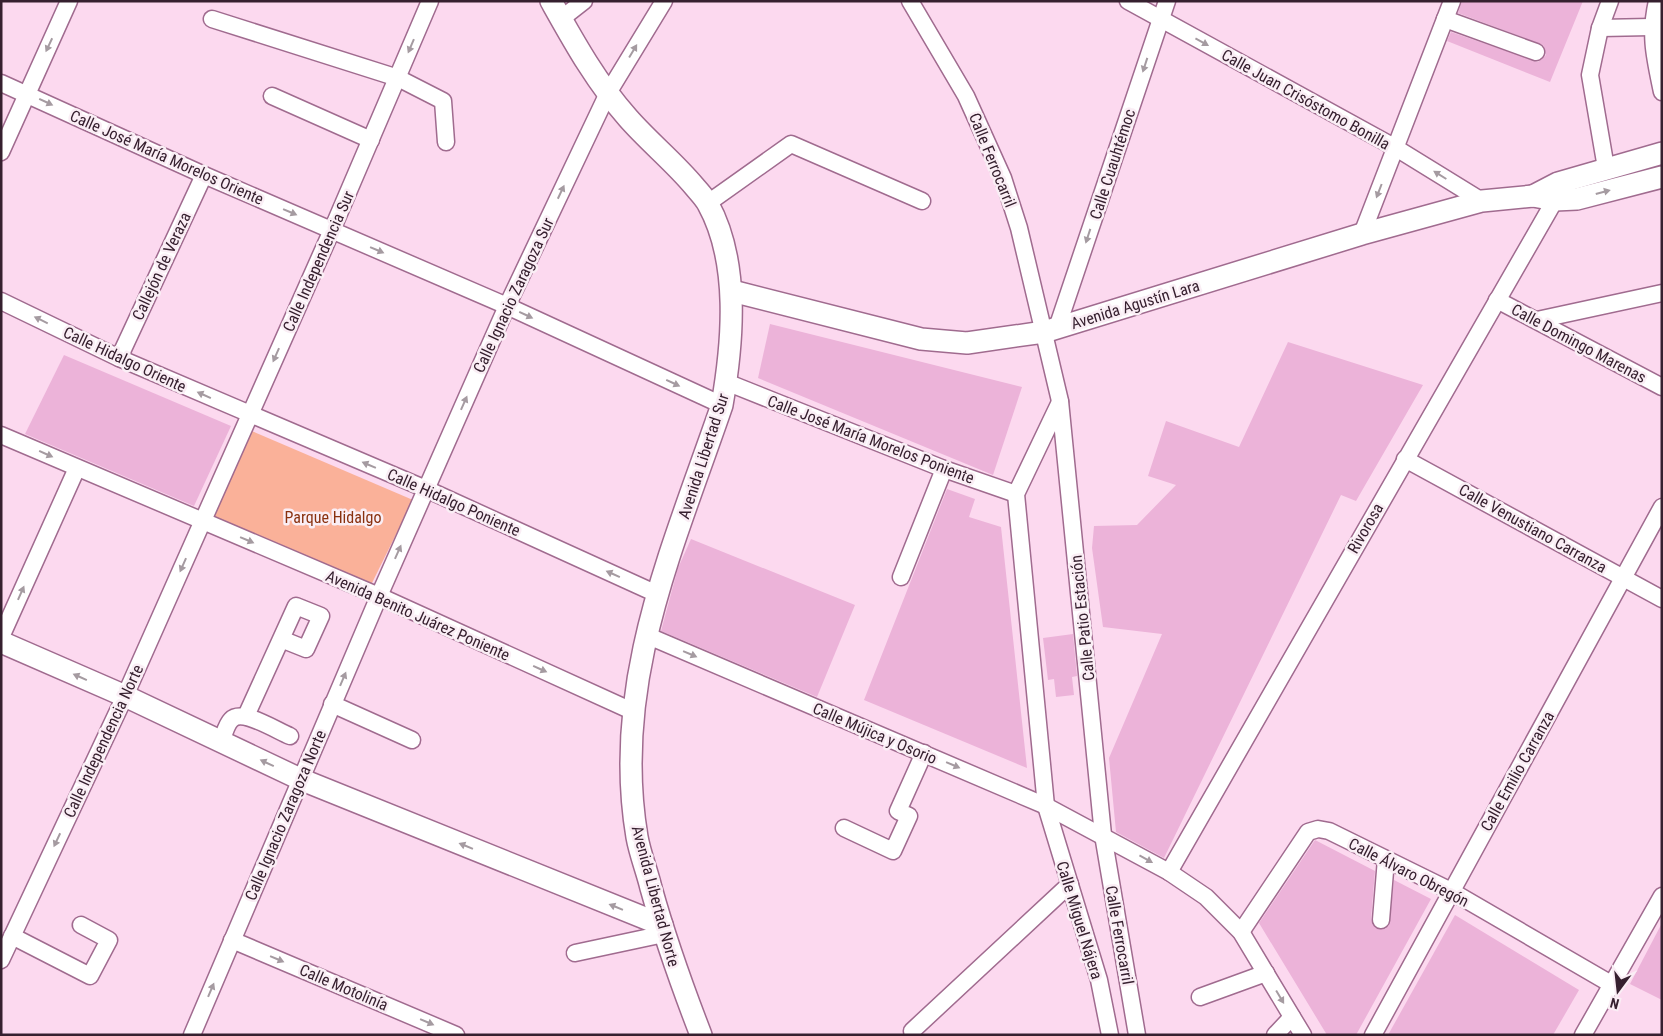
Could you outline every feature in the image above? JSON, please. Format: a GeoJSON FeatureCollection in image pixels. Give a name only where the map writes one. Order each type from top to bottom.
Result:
{"type":"FeatureCollection","features":[{"type":"Feature","properties":{"kind":"main road","name":"Avenida Libertad Sur"},"geometry":{"type":"LineString","coordinates":[[556,10],[591,72],[708,203],[724,246],[732,292],[726,382],[722,405],[657,594],[646,635]]}},
{"type":"Feature","properties":{"kind":"main road","name":"Avenida Agustín Lara"},"geometry":{"type":"LineString","coordinates":[[732,292],[944,342],[967,343],[1051,330],[1362,234],[1482,201],[1534,196],[1557,191],[1606,168],[1656,154]]}},
{"type":"Feature","properties":{"kind":"main road"},"geometry":{"type":"LineString","coordinates":[[1656,154],[1658,178]]}},
{"type":"Feature","properties":{"kind":"main road","name":"Avenida Agustín Lara"},"geometry":{"type":"LineString","coordinates":[[1557,191],[1577,199],[1658,178]]}},
{"type":"Feature","properties":{"kind":"main road","name":"Avenida Libertad Norte"},"geometry":{"type":"LineString","coordinates":[[646,635],[632,711],[630,768],[637,838],[663,929],[701,1035]]}},
{"type":"Feature","properties":{"kind":"main road"},"geometry":{"type":"LineString","coordinates":[[1,642],[125,696],[300,779],[663,929]]}},
{"type":"Feature","properties":{"kind":"street"},"geometry":{"type":"LineString","coordinates":[[1,152],[69,1]]}},
{"type":"Feature","properties":{"kind":"street"},"geometry":{"type":"LineString","coordinates":[[556,10],[584,1]]}},
{"type":"Feature","properties":{"kind":"street","name":"Calle Ignacio Zaragoza Sur"},"geometry":{"type":"LineString","coordinates":[[379,596],[507,306],[608,93],[664,1]]}},
{"type":"Feature","properties":{"kind":"street","name":"Calle Ferrocarril"},"geometry":{"type":"LineString","coordinates":[[910,1],[966,96],[1003,178],[1051,330]]}},
{"type":"Feature","properties":{"kind":"street","name":"Calle Juan Crisóstomo Bonilla"},"geometry":{"type":"LineString","coordinates":[[1128,1],[1396,148],[1482,201]]}},
{"type":"Feature","properties":{"kind":"street","name":"Calle Cuauhtémoc"},"geometry":{"type":"LineString","coordinates":[[1051,330],[1167,1]]}},
{"type":"Feature","properties":{"kind":"street"},"geometry":{"type":"LineString","coordinates":[[1362,234],[1452,1]]}},
{"type":"Feature","properties":{"kind":"street"},"geometry":{"type":"LineString","coordinates":[[1606,168],[1590,75],[1600,28],[1610,1]]}},
{"type":"Feature","properties":{"kind":"street"},"geometry":{"type":"LineString","coordinates":[[1656,1],[1652,27],[1652,45],[1662,92]]}},
{"type":"Feature","properties":{"kind":"street","name":"Calle Independencia Sur"},"geometry":{"type":"LineString","coordinates":[[203,520],[332,230],[429,2]]}},
{"type":"Feature","properties":{"kind":"street"},"geometry":{"type":"LineString","coordinates":[[212,18],[398,78],[443,102],[446,142]]}},
{"type":"Feature","properties":{"kind":"street"},"geometry":{"type":"LineString","coordinates":[[1445,19],[1536,52]]}},
{"type":"Feature","properties":{"kind":"street"},"geometry":{"type":"LineString","coordinates":[[1600,28],[1652,27]]}},
{"type":"Feature","properties":{"kind":"street","name":"Calle José María Morelos Oriente"},"geometry":{"type":"LineString","coordinates":[[1,83],[204,175],[332,230]]}},
{"type":"Feature","properties":{"kind":"street"},"geometry":{"type":"LineString","coordinates":[[272,96],[371,140]]}},
{"type":"Feature","properties":{"kind":"street"},"geometry":{"type":"LineString","coordinates":[[708,203],[792,144],[922,202]]}},
{"type":"Feature","properties":{"kind":"street","name":"Callejón de Veraza"},"geometry":{"type":"LineString","coordinates":[[119,358],[204,175]]}},
{"type":"Feature","properties":{"kind":"street","name":"Rivorosa"},"geometry":{"type":"LineString","coordinates":[[1169,872],[1497,300],[1557,191]]}},
{"type":"Feature","properties":{"kind":"street"},"geometry":{"type":"LineString","coordinates":[[332,230],[507,306],[722,405]]}},
{"type":"Feature","properties":{"kind":"street"},"geometry":{"type":"LineString","coordinates":[[1537,320],[1662,293]]}},
{"type":"Feature","properties":{"kind":"street","name":"Calle Domingo Marenas"},"geometry":{"type":"LineString","coordinates":[[1497,300],[1662,387]]}},
{"type":"Feature","properties":{"kind":"street","name":"Calle Hidalgo Oriente"},"geometry":{"type":"LineString","coordinates":[[1,301],[119,358],[249,415]]}},
{"type":"Feature","properties":{"kind":"street","name":"Calle Patio Estación"},"geometry":{"type":"LineString","coordinates":[[1051,330],[1060,401],[1103,835]]}},
{"type":"Feature","properties":{"kind":"street","name":"Calle José María Morelos Poniente"},"geometry":{"type":"LineString","coordinates":[[726,382],[944,468],[1016,494]]}},
{"type":"Feature","properties":{"kind":"street"},"geometry":{"type":"LineString","coordinates":[[1046,806],[1016,494],[1060,401]]}},
{"type":"Feature","properties":{"kind":"street","name":"Calle Hidalgo Poniente"},"geometry":{"type":"LineString","coordinates":[[249,415],[426,489],[657,594]]}},
{"type":"Feature","properties":{"kind":"street","name":"Avenida Benito Juárez Poniente"},"geometry":{"type":"LineString","coordinates":[[1,435],[379,596],[632,711]]}},
{"type":"Feature","properties":{"kind":"street","name":"Calle Venustiano Carranza"},"geometry":{"type":"LineString","coordinates":[[1405,458],[1662,599]]}},
{"type":"Feature","properties":{"kind":"street"},"geometry":{"type":"LineString","coordinates":[[1,637],[77,468]]}},
{"type":"Feature","properties":{"kind":"street"},"geometry":{"type":"LineString","coordinates":[[901,577],[944,468]]}},
{"type":"Feature","properties":{"kind":"street","name":"Calle Emilio Carranza"},"geometry":{"type":"LineString","coordinates":[[1374,1035],[1662,507]]}},
{"type":"Feature","properties":{"kind":"street","name":"Calle Independencia Norte"},"geometry":{"type":"LineString","coordinates":[[1,960],[125,696],[203,520]]}},
{"type":"Feature","properties":{"kind":"street","name":"Calle Ignacio Zaragoza Norte"},"geometry":{"type":"LineString","coordinates":[[192,1035],[379,596]]}},
{"type":"Feature","properties":{"kind":"street","name":"Calle Mújica y Osorio"},"geometry":{"type":"LineString","coordinates":[[646,635],[1046,806],[1169,872],[1206,897],[1241,932],[1303,1035]]}},
{"type":"Feature","properties":{"kind":"street"},"geometry":{"type":"LineString","coordinates":[[246,716],[281,639]]}},
{"type":"Feature","properties":{"kind":"street"},"geometry":{"type":"LineString","coordinates":[[332,704],[412,740]]}},
{"type":"Feature","properties":{"kind":"street"},"geometry":{"type":"LineString","coordinates":[[221,742],[230,721],[236,716],[246,716],[290,736]]}},
{"type":"Feature","properties":{"kind":"street"},"geometry":{"type":"LineString","coordinates":[[844,828],[893,851],[909,816],[898,811],[924,753]]}},
{"type":"Feature","properties":{"kind":"street","name":"Calle Miguel Nájera"},"geometry":{"type":"LineString","coordinates":[[1046,806],[1099,980],[1110,1035]]}},
{"type":"Feature","properties":{"kind":"street","name":"Calle Álvaro Obregón"},"geometry":{"type":"LineString","coordinates":[[1241,932],[1308,832],[1318,829],[1328,831],[1451,891],[1611,984]]}},
{"type":"Feature","properties":{"kind":"street","name":"Calle Ferrocarril"},"geometry":{"type":"LineString","coordinates":[[1103,835],[1137,1035]]}},
{"type":"Feature","properties":{"kind":"street"},"geometry":{"type":"LineString","coordinates":[[1381,920],[1386,859]]}},
{"type":"Feature","properties":{"kind":"street"},"geometry":{"type":"LineString","coordinates":[[912,1031],[1070,884]]}},
{"type":"Feature","properties":{"kind":"street"},"geometry":{"type":"LineString","coordinates":[[1583,1035],[1662,896]]}},
{"type":"Feature","properties":{"kind":"street"},"geometry":{"type":"LineString","coordinates":[[12,936],[90,976],[109,940],[81,926]]}},
{"type":"Feature","properties":{"kind":"street"},"geometry":{"type":"LineString","coordinates":[[575,953],[663,929]]}},
{"type":"Feature","properties":{"kind":"street","name":"Calle Motolinía"},"geometry":{"type":"LineString","coordinates":[[232,940],[456,1035]]}},
{"type":"Feature","properties":{"kind":"street"},"geometry":{"type":"LineString","coordinates":[[1200,997],[1266,973]]}},
{"type":"Feature","properties":{"kind":"street"},"geometry":{"type":"LineString","coordinates":[[1275,1035],[1292,1017]]}},
{"type":"Feature","properties":{"kind":"green space","name":"Parque Hidalgo"},"geometry":{"type":"Polygon","coordinates":[[[247,429],[413,500],[371,585],[213,518],[247,429]]]}},
{"type":"Feature","properties":{"kind":"building"},"geometry":{"type":"Polygon","coordinates":[[[1462,1],[1583,1],[1550,82],[1447,41],[1451,32],[1538,62],[1546,55],[1543,45],[1458,13],[1462,1]]]}},
{"type":"Feature","properties":{"kind":"building"},"geometry":{"type":"Polygon","coordinates":[[[770,324],[1022,387],[993,475],[758,378],[770,324]]]}},
{"type":"Feature","properties":{"kind":"building"},"geometry":{"type":"Polygon","coordinates":[[[1288,342],[1423,385],[1356,501],[1341,495],[1164,858],[1116,832],[1109,758],[1162,634],[1103,627],[1092,548],[1094,526],[1137,525],[1176,485],[1148,476],[1166,421],[1239,447],[1288,342]]]}},
{"type":"Feature","properties":{"kind":"building"},"geometry":{"type":"Polygon","coordinates":[[[64,355],[231,426],[194,506],[25,434],[64,355]]]}},
{"type":"Feature","properties":{"kind":"building"},"geometry":{"type":"Polygon","coordinates":[[[947,489],[975,499],[969,517],[1001,527],[1027,768],[864,700],[947,489]]]}},
{"type":"Feature","properties":{"kind":"building"},"geometry":{"type":"Polygon","coordinates":[[[691,539],[855,605],[817,697],[661,631],[678,568],[691,539]]]}},
{"type":"Feature","properties":{"kind":"building"},"geometry":{"type":"Polygon","coordinates":[[[1073,634],[1077,676],[1072,677],[1074,695],[1056,697],[1054,679],[1048,680],[1043,638],[1073,634]]]}},
{"type":"Feature","properties":{"kind":"building"},"geometry":{"type":"Polygon","coordinates":[[[1315,840],[1375,871],[1371,919],[1376,928],[1385,929],[1389,925],[1394,880],[1431,899],[1356,1035],[1327,1035],[1259,923],[1315,840]]]}},
{"type":"Feature","properties":{"kind":"building"},"geometry":{"type":"Polygon","coordinates":[[[1455,915],[1579,990],[1553,1035],[1388,1035],[1455,915]]]}},
{"type":"Feature","properties":{"kind":"building"},"geometry":{"type":"Polygon","coordinates":[[[1662,923],[1662,1000],[1630,984],[1662,923]]]}}]}
